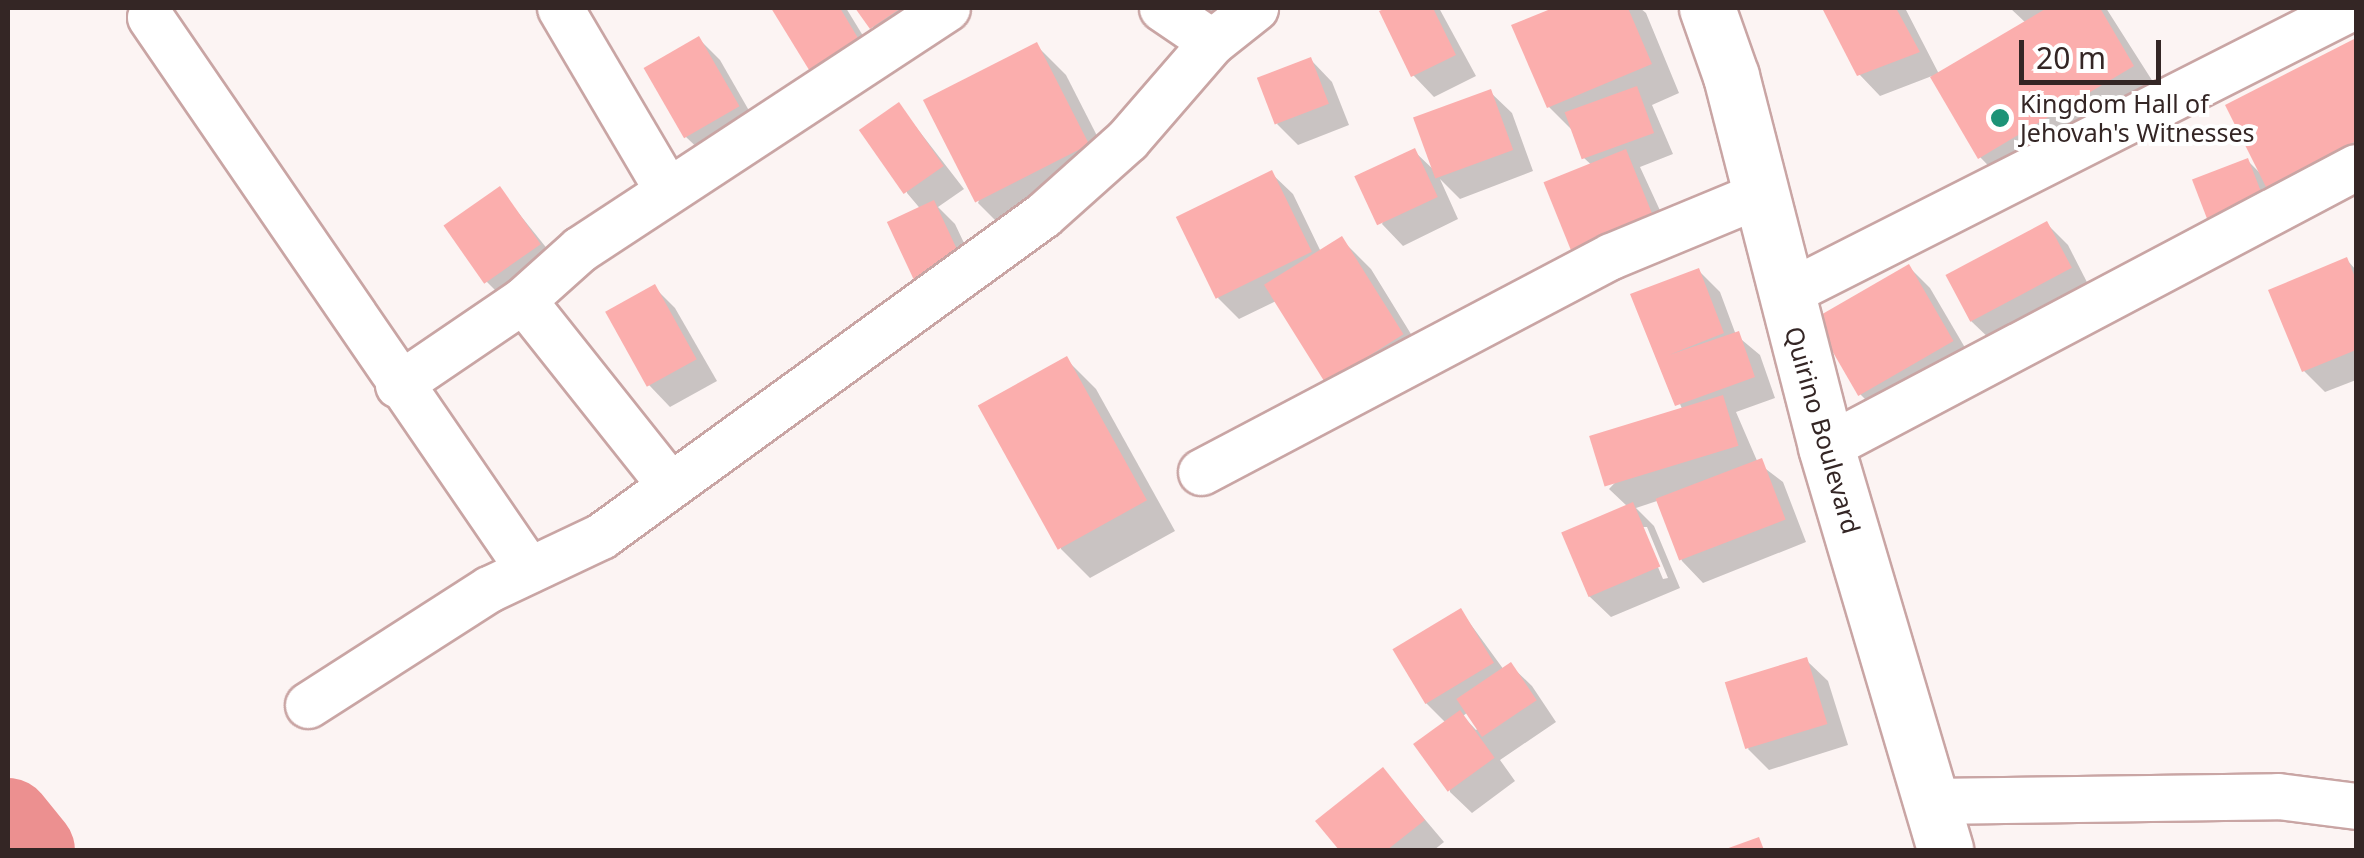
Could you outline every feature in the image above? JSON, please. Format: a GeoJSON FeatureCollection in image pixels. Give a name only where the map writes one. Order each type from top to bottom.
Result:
{"type":"FeatureCollection","features":[{"type":"Feature","properties":{"kind":"main road","name":"Quirino Boulevard"},"geometry":{"type":"LineString","coordinates":[[1707,8],[1761,194],[1826,447],[1938,826]]}},
{"type":"Feature","properties":{"kind":"street"},"geometry":{"type":"LineString","coordinates":[[560,8],[668,190]]}},
{"type":"Feature","properties":{"kind":"street"},"geometry":{"type":"LineString","coordinates":[[398,385],[523,300],[564,260],[946,8]]}},
{"type":"Feature","properties":{"kind":"street"},"geometry":{"type":"LineString","coordinates":[[1162,8],[1212,42]]}},
{"type":"Feature","properties":{"kind":"street"},"geometry":{"type":"LineString","coordinates":[[308,705],[528,570],[601,536],[1043,215],[1127,140],[1212,42],[1255,8]]}},
{"type":"Feature","properties":{"kind":"street"},"geometry":{"type":"LineString","coordinates":[[1785,294],[2350,8]]}},
{"type":"Feature","properties":{"kind":"street"},"geometry":{"type":"LineString","coordinates":[[150,16],[398,385],[528,570]]}},
{"type":"Feature","properties":{"kind":"street"},"geometry":{"type":"LineString","coordinates":[[1826,447],[2356,167]]}},
{"type":"Feature","properties":{"kind":"street"},"geometry":{"type":"LineString","coordinates":[[1201,472],[1611,256],[1761,194]]}},
{"type":"Feature","properties":{"kind":"street"},"geometry":{"type":"LineString","coordinates":[[523,300],[670,484]]}},
{"type":"Feature","properties":{"kind":"street"},"geometry":{"type":"LineString","coordinates":[[1938,826],[2278,796],[2356,806]]}},
{"type":"Feature","properties":{"kind":"building"},"geometry":{"type":"Polygon","coordinates":[[[771,8],[840,8],[864,48],[814,78],[771,8]]]}},
{"type":"Feature","properties":{"kind":"building"},"geometry":{"type":"Polygon","coordinates":[[[855,8],[901,8],[870,29],[855,8]]]}},
{"type":"Feature","properties":{"kind":"building"},"geometry":{"type":"Polygon","coordinates":[[[1433,8],[1456,55],[1411,77],[1379,11],[1433,8]]]}},
{"type":"Feature","properties":{"kind":"building"},"geometry":{"type":"Polygon","coordinates":[[[1553,8],[1628,8],[1652,64],[1547,108],[1511,25],[1553,8]]]}},
{"type":"Feature","properties":{"kind":"building"},"geometry":{"type":"Polygon","coordinates":[[[1822,8],[1896,8],[1920,52],[1857,76],[1822,8]]]}},
{"type":"Feature","properties":{"kind":"building","name":"Kingdom Hall of Jehovah's Witnesses"},"geometry":{"type":"Polygon","coordinates":[[[2047,8],[2100,8],[2134,66],[1978,159],[1930,77],[2047,8]]]}},
{"type":"Feature","properties":{"kind":"building"},"geometry":{"type":"Polygon","coordinates":[[[699,36],[740,106],[684,138],[644,68],[699,36]]]}},
{"type":"Feature","properties":{"kind":"building"},"geometry":{"type":"Polygon","coordinates":[[[2356,38],[2356,141],[2266,187],[2225,105],[2356,38]]]}},
{"type":"Feature","properties":{"kind":"building"},"geometry":{"type":"Polygon","coordinates":[[[1037,42],[1089,144],[975,203],[923,100],[1037,42]]]}},
{"type":"Feature","properties":{"kind":"building"},"geometry":{"type":"Polygon","coordinates":[[[1311,57],[1329,104],[1275,124],[1257,78],[1311,57]]]}},
{"type":"Feature","properties":{"kind":"building"},"geometry":{"type":"Polygon","coordinates":[[[1637,86],[1654,133],[1582,159],[1565,112],[1637,86]]]}},
{"type":"Feature","properties":{"kind":"building"},"geometry":{"type":"Polygon","coordinates":[[[1491,89],[1513,150],[1435,178],[1413,117],[1491,89]]]}},
{"type":"Feature","properties":{"kind":"building"},"geometry":{"type":"Polygon","coordinates":[[[899,102],[944,166],[904,194],[859,130],[899,102]]]}},
{"type":"Feature","properties":{"kind":"building"},"geometry":{"type":"Polygon","coordinates":[[[1415,148],[1438,197],[1377,225],[1354,176],[1415,148]]]}},
{"type":"Feature","properties":{"kind":"building"},"geometry":{"type":"Polygon","coordinates":[[[1626,149],[1656,222],[1573,256],[1543,182],[1626,149]]]}},
{"type":"Feature","properties":{"kind":"building"},"geometry":{"type":"Polygon","coordinates":[[[2248,158],[2266,206],[2210,227],[2192,180],[2248,158]]]}},
{"type":"Feature","properties":{"kind":"building"},"geometry":{"type":"Polygon","coordinates":[[[1272,170],[1312,252],[1216,299],[1176,217],[1272,170]]]}},
{"type":"Feature","properties":{"kind":"building"},"geometry":{"type":"Polygon","coordinates":[[[500,186],[541,244],[484,284],[443,226],[500,186]]]}},
{"type":"Feature","properties":{"kind":"building"},"geometry":{"type":"Polygon","coordinates":[[[934,200],[963,262],[916,284],[887,222],[934,200]]]}},
{"type":"Feature","properties":{"kind":"building"},"geometry":{"type":"Polygon","coordinates":[[[2047,221],[2072,268],[1970,322],[1945,275],[2047,221]]]}},
{"type":"Feature","properties":{"kind":"building"},"geometry":{"type":"Polygon","coordinates":[[[1342,236],[1403,334],[1325,383],[1264,285],[1342,236]]]}},
{"type":"Feature","properties":{"kind":"building"},"geometry":{"type":"Polygon","coordinates":[[[2347,257],[2356,280],[2356,350],[2302,372],[2268,290],[2347,257]]]}},
{"type":"Feature","properties":{"kind":"building"},"geometry":{"type":"Polygon","coordinates":[[[1909,264],[1954,341],[1858,396],[1814,319],[1909,264]]]}},
{"type":"Feature","properties":{"kind":"building"},"geometry":{"type":"Polygon","coordinates":[[[1699,268],[1724,333],[1669,355],[1739,331],[1755,377],[1675,406],[1630,294],[1699,268]]]}},
{"type":"Feature","properties":{"kind":"building"},"geometry":{"type":"Polygon","coordinates":[[[655,284],[697,359],[647,387],[605,312],[655,284]]]}},
{"type":"Feature","properties":{"kind":"building"},"geometry":{"type":"Polygon","coordinates":[[[1067,356],[1147,500],[1058,550],[978,405],[1067,356]]]}},
{"type":"Feature","properties":{"kind":"building"},"geometry":{"type":"Polygon","coordinates":[[[1723,395],[1738,446],[1605,487],[1589,436],[1723,395]]]}},
{"type":"Feature","properties":{"kind":"building"},"geometry":{"type":"Polygon","coordinates":[[[1762,458],[1786,520],[1679,560],[1656,499],[1762,458]]]}},
{"type":"Feature","properties":{"kind":"building"},"geometry":{"type":"Polygon","coordinates":[[[1633,502],[1660,566],[1589,597],[1561,532],[1633,502]]]}},
{"type":"Feature","properties":{"kind":"building"},"geometry":{"type":"Polygon","coordinates":[[[1461,608],[1494,663],[1425,704],[1392,649],[1461,608]]]}},
{"type":"Feature","properties":{"kind":"building"},"geometry":{"type":"Polygon","coordinates":[[[1807,657],[1827,724],[1745,749],[1725,682],[1807,657]]]}},
{"type":"Feature","properties":{"kind":"building"},"geometry":{"type":"Polygon","coordinates":[[[1511,662],[1537,700],[1482,737],[1456,699],[1511,662]]]}},
{"type":"Feature","properties":{"kind":"building"},"geometry":{"type":"Polygon","coordinates":[[[1460,710],[1495,758],[1448,792],[1413,744],[1460,710]]]}},
{"type":"Feature","properties":{"kind":"building"},"geometry":{"type":"Polygon","coordinates":[[[1383,767],[1425,820],[1387,850],[1339,850],[1315,821],[1383,767]]]}},
{"type":"Feature","properties":{"kind":"building"},"geometry":{"type":"Polygon","coordinates":[[[1759,837],[1764,850],[1723,850],[1759,837]]]}},
{"type":"Feature","properties":{"kind":"waterway"},"geometry":{"type":"LineString","coordinates":[[8,820],[32,850]]}},
{"type":"Feature","properties":{"kind":"place","name":"Kingdom Hall of Jehovah's Witnesses"},"geometry":{"type":"Point","coordinates":[2000,118]}}]}
